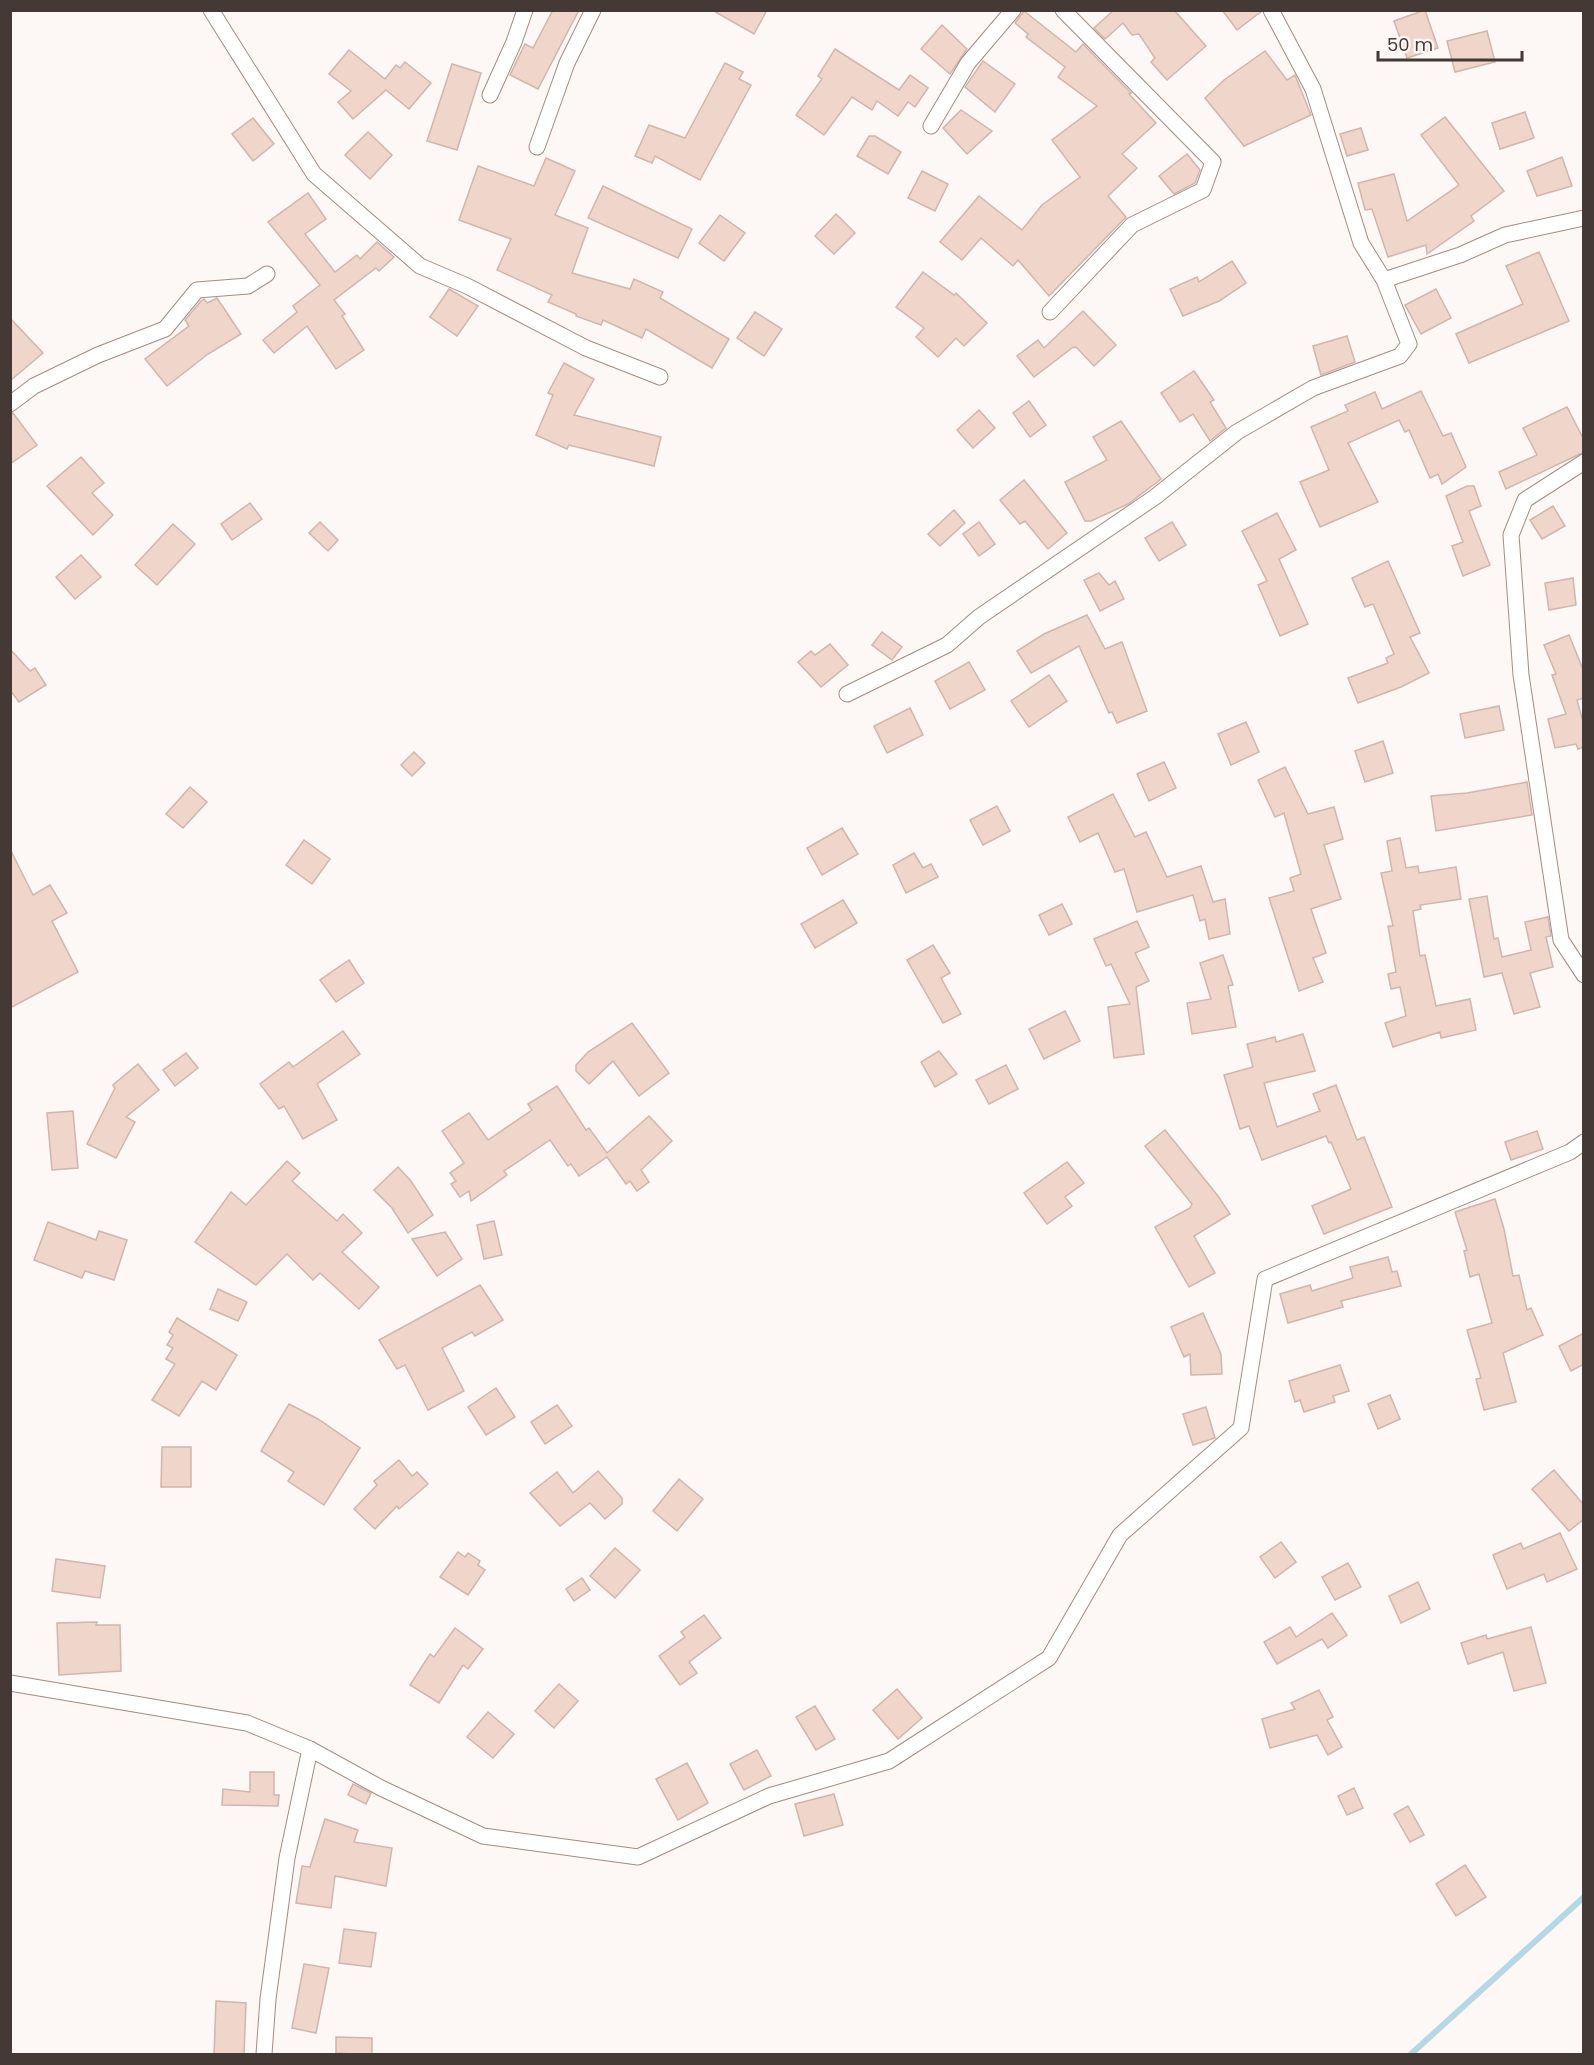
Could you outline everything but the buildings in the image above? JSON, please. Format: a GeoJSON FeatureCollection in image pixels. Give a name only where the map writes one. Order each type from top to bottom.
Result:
{"type":"FeatureCollection","features":[{"type":"Feature","properties":{"kind":"street"},"geometry":{"type":"LineString","coordinates":[[211,10],[314,174],[420,266],[467,286],[586,348],[660,377]]}},
{"type":"Feature","properties":{"kind":"street"},"geometry":{"type":"LineString","coordinates":[[490,95],[514,42],[525,10]]}},
{"type":"Feature","properties":{"kind":"street"},"geometry":{"type":"LineString","coordinates":[[537,147],[567,63],[593,10]]}},
{"type":"Feature","properties":{"kind":"street"},"geometry":{"type":"LineString","coordinates":[[931,126],[968,63],[1013,10]]}},
{"type":"Feature","properties":{"kind":"street"},"geometry":{"type":"LineString","coordinates":[[1050,312],[1132,225],[1203,190],[1214,162],[1063,10]]}},
{"type":"Feature","properties":{"kind":"street"},"geometry":{"type":"LineString","coordinates":[[847,694],[947,645],[979,617],[1155,497],[1238,432],[1313,388],[1400,356],[1409,344],[1384,280],[1361,243],[1313,89],[1271,10]]}},
{"type":"Feature","properties":{"kind":"street"},"geometry":{"type":"LineString","coordinates":[[1384,280],[1460,255],[1505,235],[1584,218]]}},
{"type":"Feature","properties":{"kind":"street"},"geometry":{"type":"LineString","coordinates":[[10,404],[34,386],[98,355],[165,329],[196,290],[248,286],[267,274]]}},
{"type":"Feature","properties":{"kind":"street"},"geometry":{"type":"LineString","coordinates":[[1584,462],[1526,500],[1511,535],[1521,675],[1561,940],[1584,975]]}},
{"type":"Feature","properties":{"kind":"street"},"geometry":{"type":"LineString","coordinates":[[10,1683],[247,1723],[310,1749],[381,1788],[483,1836],[638,1857],[769,1796],[889,1761],[1049,1658],[1120,1535],[1241,1428],[1265,1279],[1570,1152],[1584,1142]]}},
{"type":"Feature","properties":{"kind":"street"},"geometry":{"type":"LineString","coordinates":[[264,2055],[268,1999],[287,1858],[310,1749]]}},
{"type":"Feature","properties":{"kind":"waterway"},"geometry":{"type":"LineString","coordinates":[[1411,2054],[1584,1897]]}}]}
